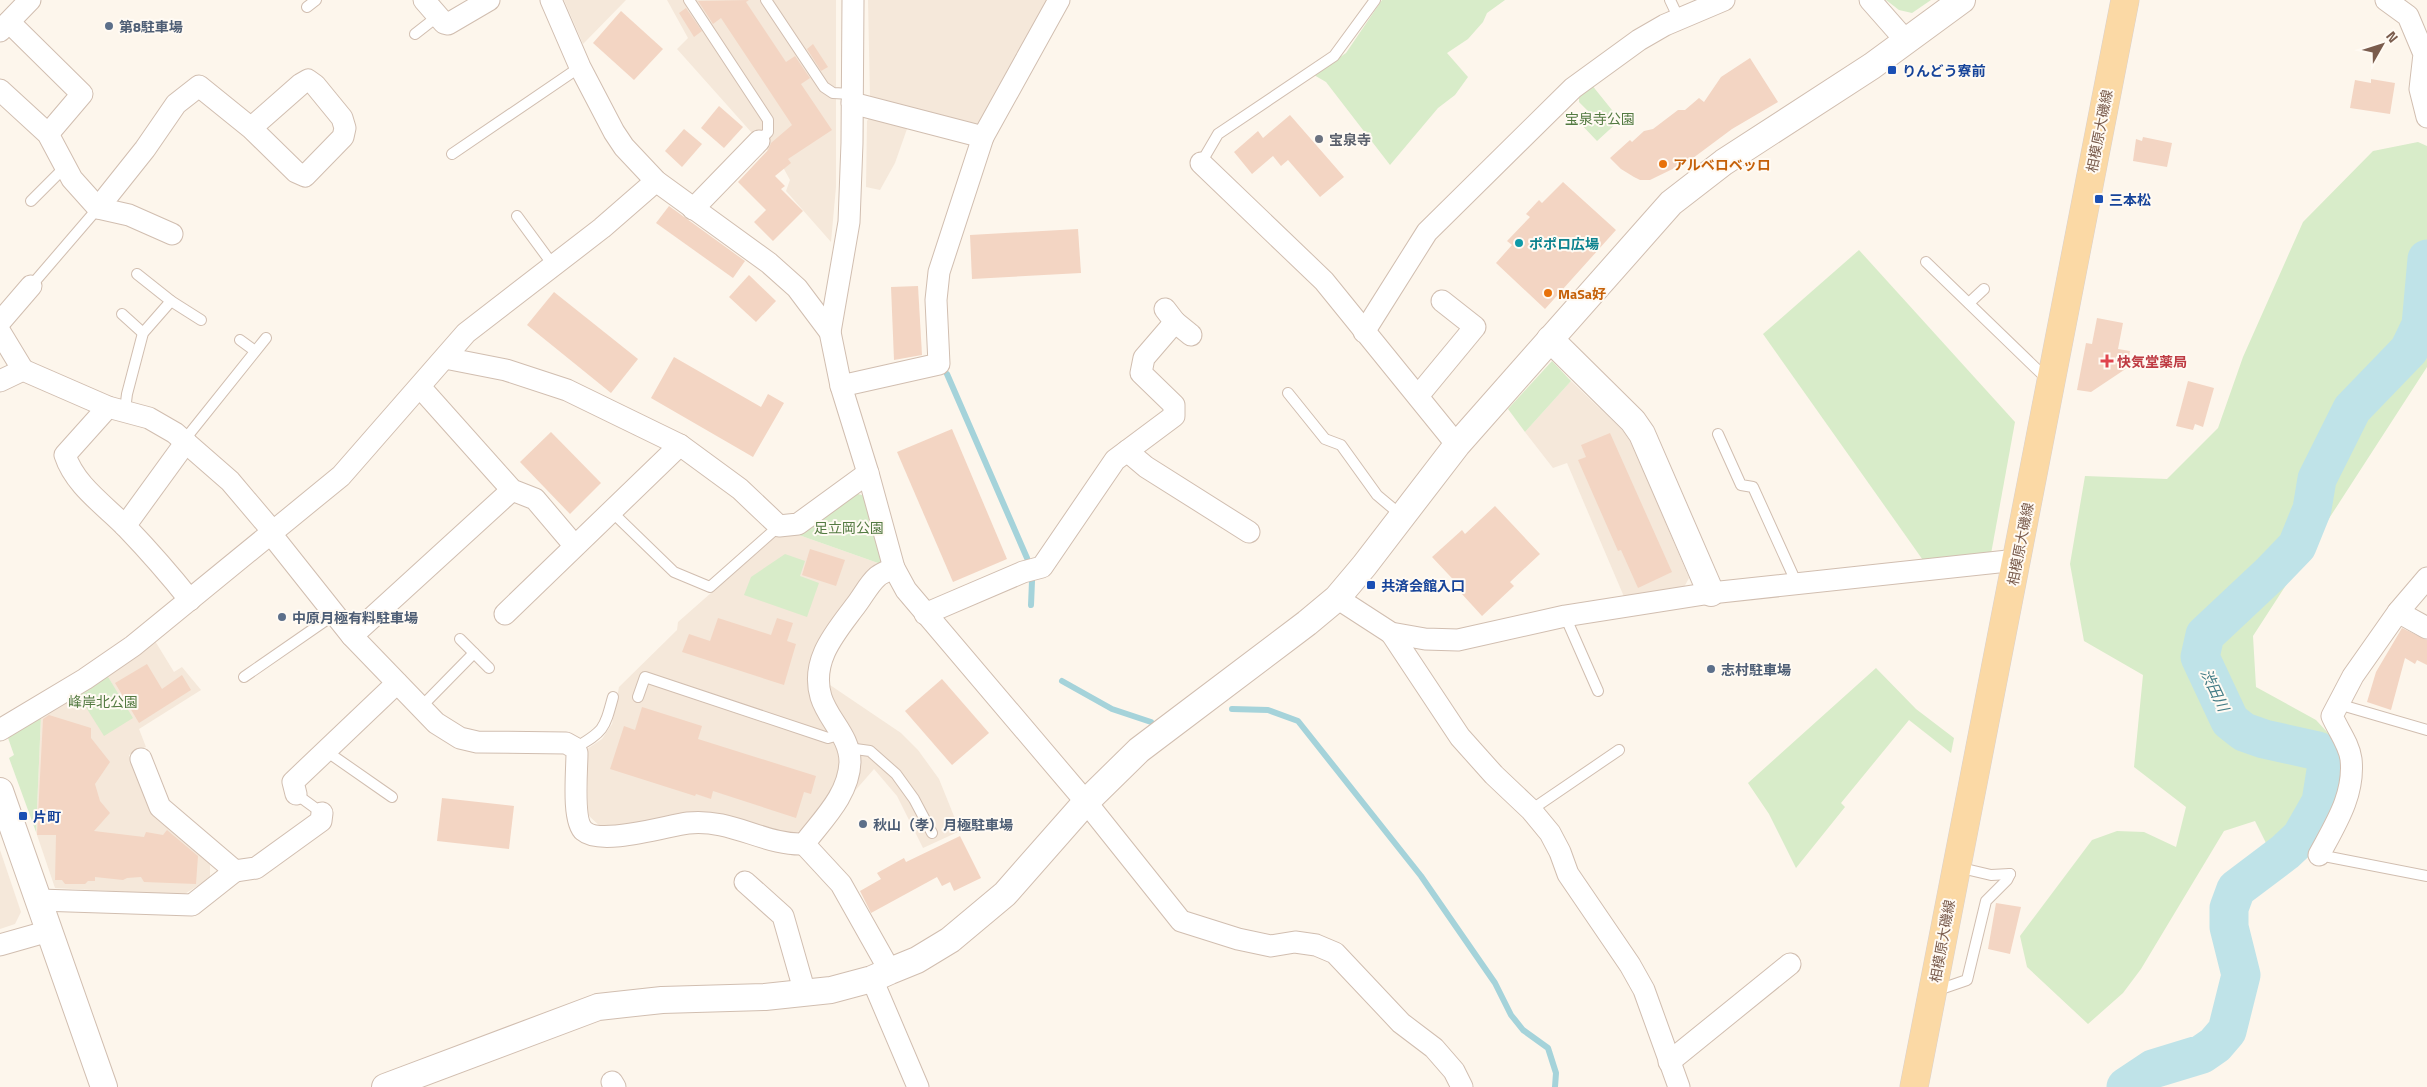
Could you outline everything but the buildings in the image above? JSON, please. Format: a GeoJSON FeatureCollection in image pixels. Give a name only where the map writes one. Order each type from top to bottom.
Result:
{"type":"FeatureCollection","features":[{"type":"Feature","properties":{"kind":"main road","name":"相模原大磯線"},"geometry":{"type":"LineString","coordinates":[[1914,1087],[2125,0]]}},
{"type":"Feature","properties":{"kind":"street"},"geometry":{"type":"LineString","coordinates":[[30,0],[4,27],[82,94],[48,134]]}},
{"type":"Feature","properties":{"kind":"street"},"geometry":{"type":"LineString","coordinates":[[424,0],[444,24],[448,24],[489,0]]}},
{"type":"Feature","properties":{"kind":"street"},"geometry":{"type":"LineString","coordinates":[[551,0],[580,67],[614,132],[624,147],[656,181],[769,264],[797,288],[830,332]]}},
{"type":"Feature","properties":{"kind":"street"},"geometry":{"type":"LineString","coordinates":[[853,0],[849,222],[830,332],[841,386],[868,473],[894,568],[906,590],[924,614],[1086,802],[1181,921],[1238,939],[1272,946],[1295,942],[1316,945],[1335,953],[1401,1023],[1434,1048],[1454,1072],[1462,1087]]}},
{"type":"Feature","properties":{"kind":"street"},"geometry":{"type":"LineString","coordinates":[[841,386],[939,364],[936,300],[939,272],[983,137],[1059,0]]}},
{"type":"Feature","properties":{"kind":"street"},"geometry":{"type":"LineString","coordinates":[[1364,332],[1410,256],[1427,232],[1573,88],[1639,40],[1680,19],[1724,0]]}},
{"type":"Feature","properties":{"kind":"street"},"geometry":{"type":"LineString","coordinates":[[1870,0],[1907,42]]}},
{"type":"Feature","properties":{"kind":"street"},"geometry":{"type":"LineString","coordinates":[[386,1087],[598,1007],[662,1000],[765,997],[831,990],[881,975],[933,951],[990,909],[1086,802],[1139,750],[1307,623],[1337,598],[1457,445],[1671,203],[1724,162],[1907,42],[1962,0]]}},
{"type":"Feature","properties":{"kind":"street"},"geometry":{"type":"LineString","coordinates":[[2386,0],[2408,16],[2424,54],[2420,89],[2427,117]]}},
{"type":"Feature","properties":{"kind":"street"},"geometry":{"type":"LineString","coordinates":[[98,208],[145,149],[176,104],[199,86],[251,128],[296,172],[305,176],[342,136],[345,128],[342,118],[315,84],[308,80],[251,128]]}},
{"type":"Feature","properties":{"kind":"street"},"geometry":{"type":"LineString","coordinates":[[0,90],[48,134],[72,179],[98,208],[129,215],[172,234]]}},
{"type":"Feature","properties":{"kind":"street"},"geometry":{"type":"LineString","coordinates":[[852,99],[983,137]]}},
{"type":"Feature","properties":{"kind":"street"},"geometry":{"type":"LineString","coordinates":[[693,209],[759,141]]}},
{"type":"Feature","properties":{"kind":"street"},"geometry":{"type":"LineString","coordinates":[[1201,163],[1324,282],[1457,445]]}},
{"type":"Feature","properties":{"kind":"street"},"geometry":{"type":"LineString","coordinates":[[0,730],[85,679],[133,646],[341,476],[466,334],[602,228],[656,181]]}},
{"type":"Feature","properties":{"kind":"street"},"geometry":{"type":"LineString","coordinates":[[0,322],[31,286]]}},
{"type":"Feature","properties":{"kind":"street"},"geometry":{"type":"LineString","coordinates":[[1418,396],[1475,327],[1442,301]]}},
{"type":"Feature","properties":{"kind":"street"},"geometry":{"type":"LineString","coordinates":[[924,614],[1023,572],[1042,567],[1115,460],[1174,416],[1174,405],[1141,373],[1144,358],[1177,322]]}},
{"type":"Feature","properties":{"kind":"street"},"geometry":{"type":"LineString","coordinates":[[0,332],[23,370],[117,409],[149,418],[175,433],[230,481],[269,527],[271,534],[352,636],[436,724],[460,738],[477,742],[566,743],[575,748],[577,753],[578,820],[584,831],[596,838],[654,831],[688,823],[712,823],[742,829],[788,845],[804,844],[839,798],[847,780],[850,761],[845,741],[821,699],[818,678],[821,662],[833,636],[877,577],[894,568]]}},
{"type":"Feature","properties":{"kind":"street"},"geometry":{"type":"LineString","coordinates":[[1550,339],[1633,421],[1642,434],[1711,593]]}},
{"type":"Feature","properties":{"kind":"street"},"geometry":{"type":"LineString","coordinates":[[445,358],[506,370],[567,390],[680,445],[740,489],[779,526],[798,524],[868,473]]}},
{"type":"Feature","properties":{"kind":"street"},"geometry":{"type":"LineString","coordinates":[[0,381],[23,370]]}},
{"type":"Feature","properties":{"kind":"street"},"geometry":{"type":"LineString","coordinates":[[420,387],[512,490],[535,499],[574,545]]}},
{"type":"Feature","properties":{"kind":"street"},"geometry":{"type":"LineString","coordinates":[[117,409],[65,456],[67,462],[89,493],[125,526],[190,600]]}},
{"type":"Feature","properties":{"kind":"street"},"geometry":{"type":"LineString","coordinates":[[125,526],[186,442]]}},
{"type":"Feature","properties":{"kind":"street"},"geometry":{"type":"LineString","coordinates":[[505,614],[574,545],[680,445]]}},
{"type":"Feature","properties":{"kind":"street"},"geometry":{"type":"LineString","coordinates":[[1127,451],[1146,467],[1222,506],[1249,532]]}},
{"type":"Feature","properties":{"kind":"street"},"geometry":{"type":"LineString","coordinates":[[352,636],[512,490]]}},
{"type":"Feature","properties":{"kind":"street"},"geometry":{"type":"LineString","coordinates":[[1390,633],[1426,639],[1458,640],[1566,616],[1711,593],[2017,560]]}},
{"type":"Feature","properties":{"kind":"street"},"geometry":{"type":"LineString","coordinates":[[2319,855],[2346,806],[2351,780],[2351,759],[2332,716],[2353,676],[2398,612],[2427,578]]}},
{"type":"Feature","properties":{"kind":"street"},"geometry":{"type":"LineString","coordinates":[[1337,598],[1390,633],[1460,737],[1494,775],[1532,810],[1550,833],[1560,852],[1568,874],[1630,965],[1644,990],[1679,1087]]}},
{"type":"Feature","properties":{"kind":"street"},"geometry":{"type":"LineString","coordinates":[[2398,612],[2427,628]]}},
{"type":"Feature","properties":{"kind":"street"},"geometry":{"type":"LineString","coordinates":[[296,794],[294,782],[397,684]]}},
{"type":"Feature","properties":{"kind":"street"},"geometry":{"type":"LineString","coordinates":[[141,759],[160,807],[235,871]]}},
{"type":"Feature","properties":{"kind":"street"},"geometry":{"type":"LineString","coordinates":[[0,791],[104,1087]]}},
{"type":"Feature","properties":{"kind":"street"},"geometry":{"type":"LineString","coordinates":[[39,900],[192,904],[235,871],[256,868],[321,821],[322,813]]}},
{"type":"Feature","properties":{"kind":"street"},"geometry":{"type":"LineString","coordinates":[[804,844],[841,884],[881,975],[918,1087]]}},
{"type":"Feature","properties":{"kind":"street"},"geometry":{"type":"LineString","coordinates":[[756,886],[783,916],[805,993]]}},
{"type":"Feature","properties":{"kind":"street"},"geometry":{"type":"LineString","coordinates":[[0,944],[49,931]]}},
{"type":"Feature","properties":{"kind":"street"},"geometry":{"type":"LineString","coordinates":[[1669,1062],[1790,964]]}},
{"type":"Feature","properties":{"kind":"lane"},"geometry":{"type":"LineString","coordinates":[[689,0],[768,120],[768,132],[759,141]]}},
{"type":"Feature","properties":{"kind":"lane"},"geometry":{"type":"LineString","coordinates":[[766,0],[824,87],[833,93],[852,99]]}},
{"type":"Feature","properties":{"kind":"lane"},"geometry":{"type":"LineString","coordinates":[[1201,163],[1218,134],[1334,56],[1375,0]]}},
{"type":"Feature","properties":{"kind":"lane"},"geometry":{"type":"LineString","coordinates":[[1670,0],[1680,19]]}},
{"type":"Feature","properties":{"kind":"lane"},"geometry":{"type":"LineString","coordinates":[[415,34],[438,16]]}},
{"type":"Feature","properties":{"kind":"lane"},"geometry":{"type":"LineString","coordinates":[[452,154],[580,67]]}},
{"type":"Feature","properties":{"kind":"lane"},"geometry":{"type":"LineString","coordinates":[[31,201],[65,167]]}},
{"type":"Feature","properties":{"kind":"lane"},"geometry":{"type":"LineString","coordinates":[[31,286],[98,208]]}},
{"type":"Feature","properties":{"kind":"lane"},"geometry":{"type":"LineString","coordinates":[[517,216],[553,265]]}},
{"type":"Feature","properties":{"kind":"lane"},"geometry":{"type":"LineString","coordinates":[[1926,262],[2050,383]]}},
{"type":"Feature","properties":{"kind":"lane"},"geometry":{"type":"LineString","coordinates":[[138,274],[171,301],[201,320]]}},
{"type":"Feature","properties":{"kind":"lane"},"geometry":{"type":"LineString","coordinates":[[1969,303],[1984,290]]}},
{"type":"Feature","properties":{"kind":"lane"},"geometry":{"type":"LineString","coordinates":[[117,409],[127,394],[143,334],[171,301]]}},
{"type":"Feature","properties":{"kind":"lane"},"geometry":{"type":"LineString","coordinates":[[122,314],[143,334]]}},
{"type":"Feature","properties":{"kind":"lane"},"geometry":{"type":"LineString","coordinates":[[186,442],[190,433],[266,338]]}},
{"type":"Feature","properties":{"kind":"lane"},"geometry":{"type":"LineString","coordinates":[[240,340],[255,351]]}},
{"type":"Feature","properties":{"kind":"lane"},"geometry":{"type":"LineString","coordinates":[[1288,393],[1325,439],[1341,445],[1377,495],[1403,516]]}},
{"type":"Feature","properties":{"kind":"lane"},"geometry":{"type":"LineString","coordinates":[[1718,434],[1741,485],[1753,487],[1796,584]]}},
{"type":"Feature","properties":{"kind":"lane"},"geometry":{"type":"LineString","coordinates":[[611,511],[674,572],[710,587],[779,526]]}},
{"type":"Feature","properties":{"kind":"lane"},"geometry":{"type":"LineString","coordinates":[[244,677],[334,614]]}},
{"type":"Feature","properties":{"kind":"lane"},"geometry":{"type":"LineString","coordinates":[[1566,616],[1598,691]]}},
{"type":"Feature","properties":{"kind":"lane"},"geometry":{"type":"LineString","coordinates":[[460,639],[489,668]]}},
{"type":"Feature","properties":{"kind":"lane"},"geometry":{"type":"LineString","coordinates":[[420,708],[474,653]]}},
{"type":"Feature","properties":{"kind":"lane"},"geometry":{"type":"LineString","coordinates":[[638,697],[645,677],[828,738],[845,741],[870,751],[896,774],[914,799],[932,833]]}},
{"type":"Feature","properties":{"kind":"lane"},"geometry":{"type":"LineString","coordinates":[[575,748],[595,736],[605,727],[613,697]]}},
{"type":"Feature","properties":{"kind":"lane"},"geometry":{"type":"LineString","coordinates":[[2338,704],[2427,730]]}},
{"type":"Feature","properties":{"kind":"lane"},"geometry":{"type":"LineString","coordinates":[[1532,810],[1619,750]]}},
{"type":"Feature","properties":{"kind":"lane"},"geometry":{"type":"LineString","coordinates":[[326,751],[392,797]]}},
{"type":"Feature","properties":{"kind":"lane"},"geometry":{"type":"LineString","coordinates":[[296,794],[322,813]]}},
{"type":"Feature","properties":{"kind":"lane"},"geometry":{"type":"LineString","coordinates":[[2319,855],[2427,876]]}},
{"type":"Feature","properties":{"kind":"lane"},"geometry":{"type":"LineString","coordinates":[[1933,991],[1967,980],[1986,901],[2010,874],[1991,875],[1956,867]]}},
{"type":"Feature","properties":{"kind":"shaded area"},"geometry":{"type":"Polygon","coordinates":[[[564,0],[626,0],[583,44],[564,0]]]}},
{"type":"Feature","properties":{"kind":"shaded area"},"geometry":{"type":"Polygon","coordinates":[[[667,0],[836,0],[836,187],[831,242],[786,191],[790,180],[784,169],[677,49],[688,38],[667,0]]]}},
{"type":"Feature","properties":{"kind":"shaded area"},"geometry":{"type":"Polygon","coordinates":[[[868,0],[1047,0],[981,121],[974,125],[870,98],[868,0]]]}},
{"type":"Feature","properties":{"kind":"shaded area"},"geometry":{"type":"Polygon","coordinates":[[[870,117],[908,126],[895,163],[880,190],[866,187],[867,121],[870,117]]]}},
{"type":"Feature","properties":{"kind":"shaded area"},"geometry":{"type":"Polygon","coordinates":[[[1571,381],[1623,431],[1633,446],[1689,578],[1683,589],[1625,599],[1567,463],[1553,468],[1525,432],[1571,381]]]}},
{"type":"Feature","properties":{"kind":"shaded area"},"geometry":{"type":"Polygon","coordinates":[[[778,534],[796,534],[878,563],[817,642],[808,672],[809,688],[836,742],[840,766],[836,783],[827,800],[802,831],[788,834],[726,815],[703,812],[678,814],[652,823],[603,829],[588,815],[587,749],[602,739],[612,724],[619,687],[677,630],[678,622],[778,534]]]}},
{"type":"Feature","properties":{"kind":"shaded area"},"geometry":{"type":"Polygon","coordinates":[[[155,641],[174,672],[182,667],[201,690],[139,729],[146,747],[129,755],[153,811],[210,860],[210,878],[183,895],[55,888],[36,832],[41,716],[77,693],[132,718],[107,675],[155,641]]]}},
{"type":"Feature","properties":{"kind":"shaded area"},"geometry":{"type":"Polygon","coordinates":[[[830,685],[901,733],[918,750],[939,779],[960,831],[923,848],[897,796],[874,769],[853,793],[858,772],[828,693],[830,685]]]}},
{"type":"Feature","properties":{"kind":"shaded area"},"geometry":{"type":"Polygon","coordinates":[[[0,850],[21,912],[15,924],[0,929],[0,850]]]}},
{"type":"Feature","properties":{"kind":"green space"},"geometry":{"type":"Polygon","coordinates":[[[1382,0],[1505,0],[1487,13],[1483,22],[1468,39],[1447,53],[1468,77],[1455,95],[1438,108],[1390,165],[1326,82],[1314,75],[1346,53],[1382,0]]]}},
{"type":"Feature","properties":{"kind":"green space"},"geometry":{"type":"Polygon","coordinates":[[[1886,0],[1931,0],[1912,13],[1899,10],[1886,0]]]}},
{"type":"Feature","properties":{"kind":"green space","name":"宝泉寺公園"},"geometry":{"type":"Polygon","coordinates":[[[1591,84],[1620,120],[1597,141],[1578,121],[1588,111],[1579,102],[1579,98],[1591,84]]]}},
{"type":"Feature","properties":{"kind":"green space"},"geometry":{"type":"Polygon","coordinates":[[[2418,142],[2427,146],[2427,367],[2253,636],[2256,687],[2316,720],[2341,747],[2343,781],[2328,820],[2310,845],[2267,845],[2255,821],[2224,831],[2141,969],[2123,993],[2088,1024],[2027,967],[2020,936],[2092,840],[2117,831],[2144,832],[2176,847],[2186,807],[2134,767],[2143,675],[2084,641],[2070,564],[2085,476],[2167,479],[2218,428],[2243,357],[2303,222],[2373,151],[2418,142]]]}},
{"type":"Feature","properties":{"kind":"green space"},"geometry":{"type":"Polygon","coordinates":[[[1859,250],[2015,422],[1991,554],[1925,563],[1763,334],[1859,250]]]}},
{"type":"Feature","properties":{"kind":"green space"},"geometry":{"type":"Polygon","coordinates":[[[1552,361],[1571,381],[1525,432],[1508,409],[1552,361]]]}},
{"type":"Feature","properties":{"kind":"green space","name":"足立岡公園"},"geometry":{"type":"Polygon","coordinates":[[[854,493],[866,496],[883,562],[878,563],[796,534],[854,493]]]}},
{"type":"Feature","properties":{"kind":"green space"},"geometry":{"type":"Polygon","coordinates":[[[785,554],[805,561],[800,576],[819,583],[807,617],[744,595],[751,577],[785,554]]]}},
{"type":"Feature","properties":{"kind":"green space"},"geometry":{"type":"Polygon","coordinates":[[[1876,668],[1916,709],[1954,738],[1951,753],[1909,720],[1841,803],[1845,807],[1796,868],[1769,814],[1748,783],[1876,668]]]}},
{"type":"Feature","properties":{"kind":"green space","name":"峰岸北公園"},"geometry":{"type":"Polygon","coordinates":[[[107,675],[133,718],[104,736],[77,693],[107,675]]]}},
{"type":"Feature","properties":{"kind":"green space"},"geometry":{"type":"Polygon","coordinates":[[[41,716],[36,832],[9,758],[14,755],[7,735],[41,716]]]}},
{"type":"Feature","properties":{"kind":"waterway","name":"渋田川"},"geometry":{"type":"LineString","coordinates":[[2126,1087],[2153,1069],[2202,1054],[2215,1045],[2227,1031],[2241,975],[2229,927],[2229,908],[2236,889],[2285,852],[2301,837],[2321,802],[2328,758],[2318,751],[2264,739],[2244,732],[2230,721],[2200,657],[2205,635],[2297,546],[2312,509],[2317,479],[2352,409],[2409,350],[2421,325],[2427,259]]}},
{"type":"Feature","properties":{"kind":"waterway"},"geometry":{"type":"LineString","coordinates":[[947,374],[1027,558]]}},
{"type":"Feature","properties":{"kind":"waterway"},"geometry":{"type":"LineString","coordinates":[[1031,605],[1032,581]]}},
{"type":"Feature","properties":{"kind":"waterway"},"geometry":{"type":"LineString","coordinates":[[1062,681],[1112,709],[1151,722]]}},
{"type":"Feature","properties":{"kind":"waterway"},"geometry":{"type":"LineString","coordinates":[[1232,709],[1268,710],[1298,721],[1421,876],[1495,983],[1511,1015],[1523,1030],[1548,1048],[1556,1073],[1555,1087]]}},
{"type":"Feature","properties":{"kind":"place","name":"第8駐車場"},"geometry":{"type":"Point","coordinates":[109,26]}},
{"type":"Feature","properties":{"kind":"place","name":"りんどう寮前"},"geometry":{"type":"Point","coordinates":[1892,70]}},
{"type":"Feature","properties":{"kind":"place","name":"宝泉寺"},"geometry":{"type":"Point","coordinates":[1319,139]}},
{"type":"Feature","properties":{"kind":"place","name":"アルベロベッロ"},"geometry":{"type":"Point","coordinates":[1663,164]}},
{"type":"Feature","properties":{"kind":"place","name":"三本松"},"geometry":{"type":"Point","coordinates":[2099,199]}},
{"type":"Feature","properties":{"kind":"place","name":"ポポロ広場"},"geometry":{"type":"Point","coordinates":[1519,243]}},
{"type":"Feature","properties":{"kind":"place","name":"MaSa好"},"geometry":{"type":"Point","coordinates":[1548,293]}},
{"type":"Feature","properties":{"kind":"place","name":"快気堂薬局"},"geometry":{"type":"Point","coordinates":[2107,361]}},
{"type":"Feature","properties":{"kind":"place","name":"共済会館入口"},"geometry":{"type":"Point","coordinates":[1371,585]}},
{"type":"Feature","properties":{"kind":"place","name":"中原月極有料駐車場"},"geometry":{"type":"Point","coordinates":[282,617]}},
{"type":"Feature","properties":{"kind":"place","name":"志村駐車場"},"geometry":{"type":"Point","coordinates":[1711,669]}},
{"type":"Feature","properties":{"kind":"place","name":"片町"},"geometry":{"type":"Point","coordinates":[23,816]}},
{"type":"Feature","properties":{"kind":"place","name":"秋山（孝）月極駐車場"},"geometry":{"type":"Point","coordinates":[863,824]}}]}
